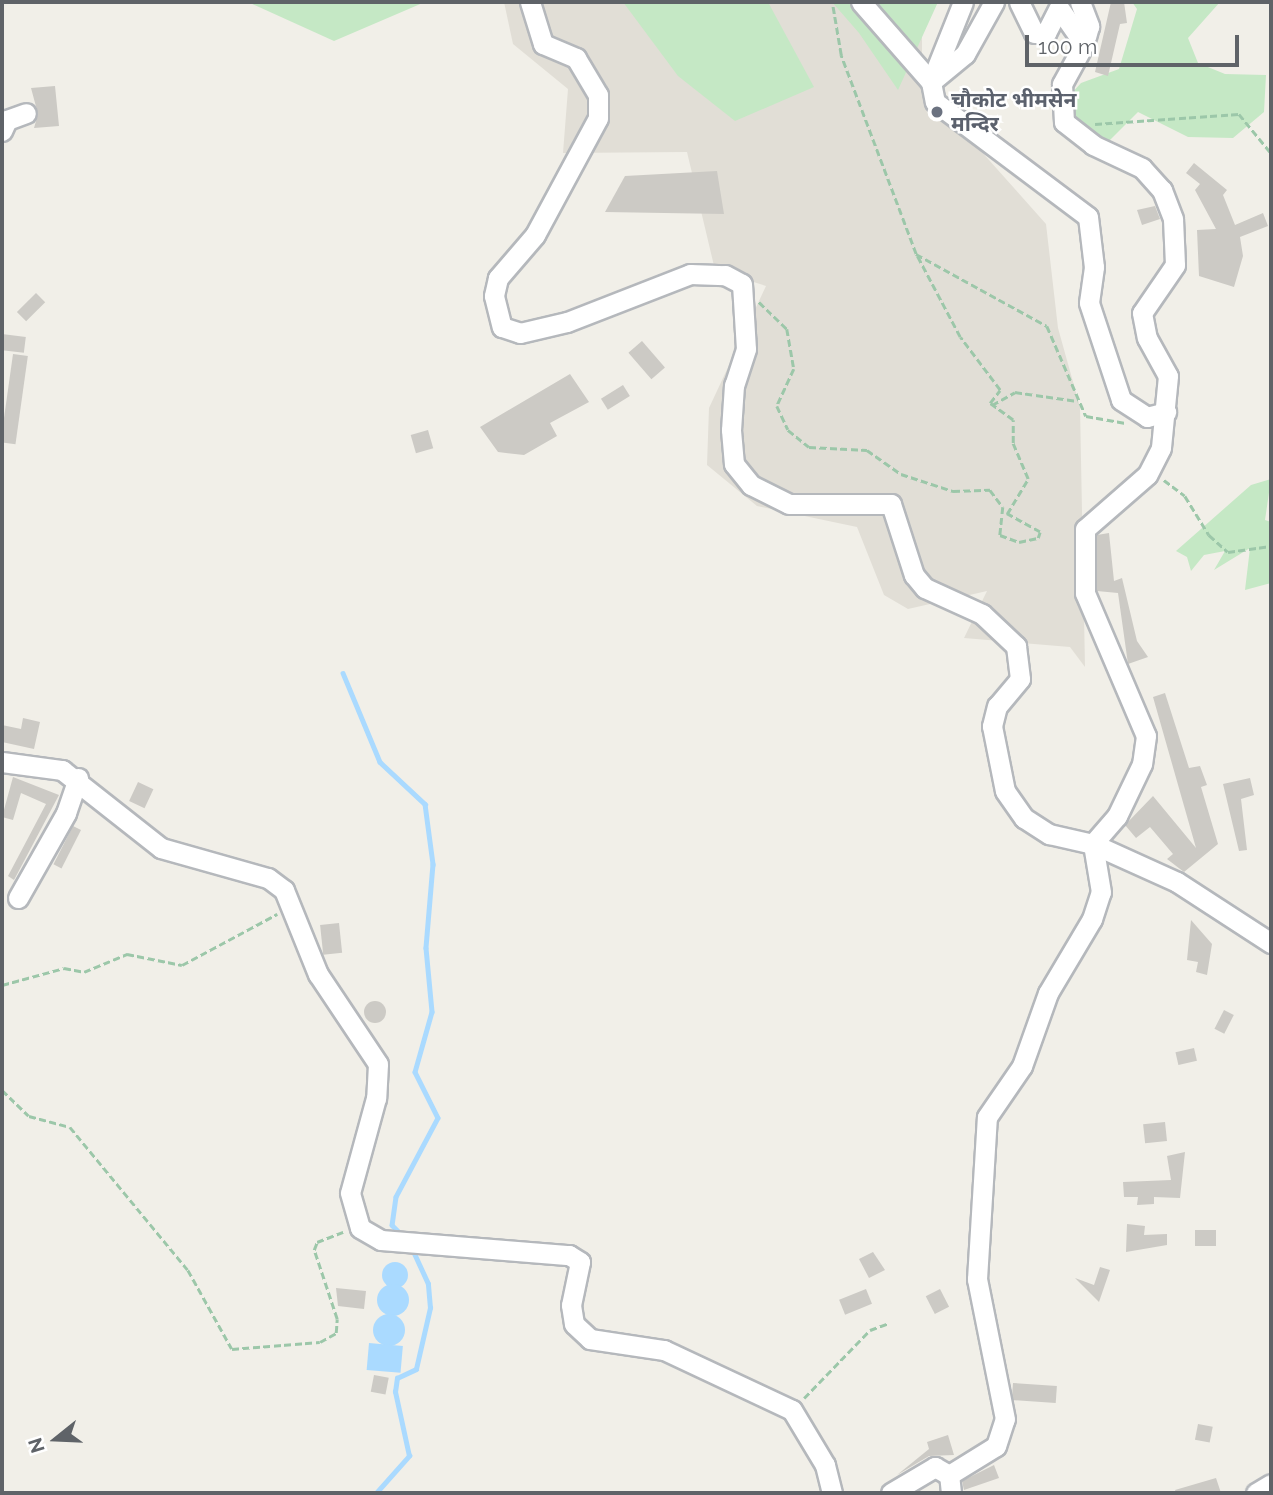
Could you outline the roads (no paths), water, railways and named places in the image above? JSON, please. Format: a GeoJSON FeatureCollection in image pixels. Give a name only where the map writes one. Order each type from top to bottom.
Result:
{"type":"FeatureCollection","features":[{"type":"Feature","properties":{"kind":"street"},"geometry":{"type":"LineString","coordinates":[[530,2],[543,44],[576,58],[598,95],[598,118],[535,235],[498,278],[494,296],[502,327],[520,333],[567,321],[690,274],[725,275],[742,284],[746,349],[734,385],[734,464],[751,485],[789,504],[891,504],[914,575],[925,588],[982,614],[1016,646],[1020,679],[997,706],[992,726],[1005,791],[1024,818],[1049,834],[1093,844],[1177,882],[1271,943]]}},
{"type":"Feature","properties":{"kind":"street"},"geometry":{"type":"LineString","coordinates":[[861,2],[931,82],[935,102],[1088,217],[1094,267],[1089,303],[1096,336],[1112,361],[1121,400],[1156,414]]}},
{"type":"Feature","properties":{"kind":"street"},"geometry":{"type":"LineString","coordinates":[[931,82],[963,2]]}},
{"type":"Feature","properties":{"kind":"street"},"geometry":{"type":"LineString","coordinates":[[931,82],[965,54],[994,2]]}},
{"type":"Feature","properties":{"kind":"street"},"geometry":{"type":"LineString","coordinates":[[1019,2],[1034,33],[1046,33],[1059,8],[1084,44]]}},
{"type":"Feature","properties":{"kind":"street"},"geometry":{"type":"LineString","coordinates":[[1080,2],[1089,26],[1084,44],[1062,84],[1064,122],[1093,145],[1142,168],[1162,190],[1173,219],[1175,265],[1142,313],[1147,338],[1168,376],[1156,414],[1161,448],[1147,475],[1085,529],[1085,593],[1146,736],[1142,764],[1117,817],[1093,844]]}},
{"type":"Feature","properties":{"kind":"street"},"geometry":{"type":"LineString","coordinates":[[2,131],[7,120],[26,113]]}},
{"type":"Feature","properties":{"kind":"street"},"geometry":{"type":"LineString","coordinates":[[2,762],[62,769],[78,778],[140,836],[175,855],[268,877],[296,909],[317,974],[378,1064],[376,1098],[350,1193],[360,1228],[381,1240],[428,1244],[489,1244],[569,1255],[580,1262],[570,1306],[574,1324],[590,1339],[664,1350],[792,1410],[825,1465],[832,1493]]}},
{"type":"Feature","properties":{"kind":"street"},"geometry":{"type":"LineString","coordinates":[[18,898],[78,778]]}},
{"type":"Feature","properties":{"kind":"street"},"geometry":{"type":"LineString","coordinates":[[891,1493],[935,1467],[950,1484],[996,1446],[1004,1419],[977,1279],[987,1117],[1022,1066],[1048,993],[1092,919],[1101,892],[1093,844]]}},
{"type":"Feature","properties":{"kind":"street"},"geometry":{"type":"LineString","coordinates":[[1256,1493],[1271,1484]]}},
{"type":"Feature","properties":{"kind":"water"},"geometry":{"type":"Polygon","coordinates":[[[395,1262],[404,1266],[408,1275],[404,1284],[395,1288],[386,1284],[382,1275],[386,1266],[395,1262]]]}},
{"type":"Feature","properties":{"kind":"water"},"geometry":{"type":"Polygon","coordinates":[[[393,1284],[404,1289],[409,1300],[404,1311],[393,1316],[382,1311],[377,1300],[382,1289],[393,1284]]]}},
{"type":"Feature","properties":{"kind":"water"},"geometry":{"type":"Polygon","coordinates":[[[389,1314],[400,1319],[405,1330],[400,1341],[389,1346],[378,1341],[373,1330],[378,1319],[389,1314]]]}},
{"type":"Feature","properties":{"kind":"water"},"geometry":{"type":"Polygon","coordinates":[[[369,1343],[403,1346],[401,1373],[367,1370],[369,1343]]]}},
{"type":"Feature","properties":{"kind":"waterway"},"geometry":{"type":"LineString","coordinates":[[343,673],[380,762],[425,804],[433,864],[426,948],[432,1012],[415,1072],[438,1118],[396,1197],[392,1225],[404,1237]]}},
{"type":"Feature","properties":{"kind":"waterway"},"geometry":{"type":"LineString","coordinates":[[376,1493],[409,1456],[395,1392],[397,1378],[416,1369],[430,1308],[428,1284],[411,1247]]}},
{"type":"Feature","properties":{"kind":"place","name":"चौकोट भीमसेन मन्दिर"},"geometry":{"type":"Point","coordinates":[937,112]}}]}
